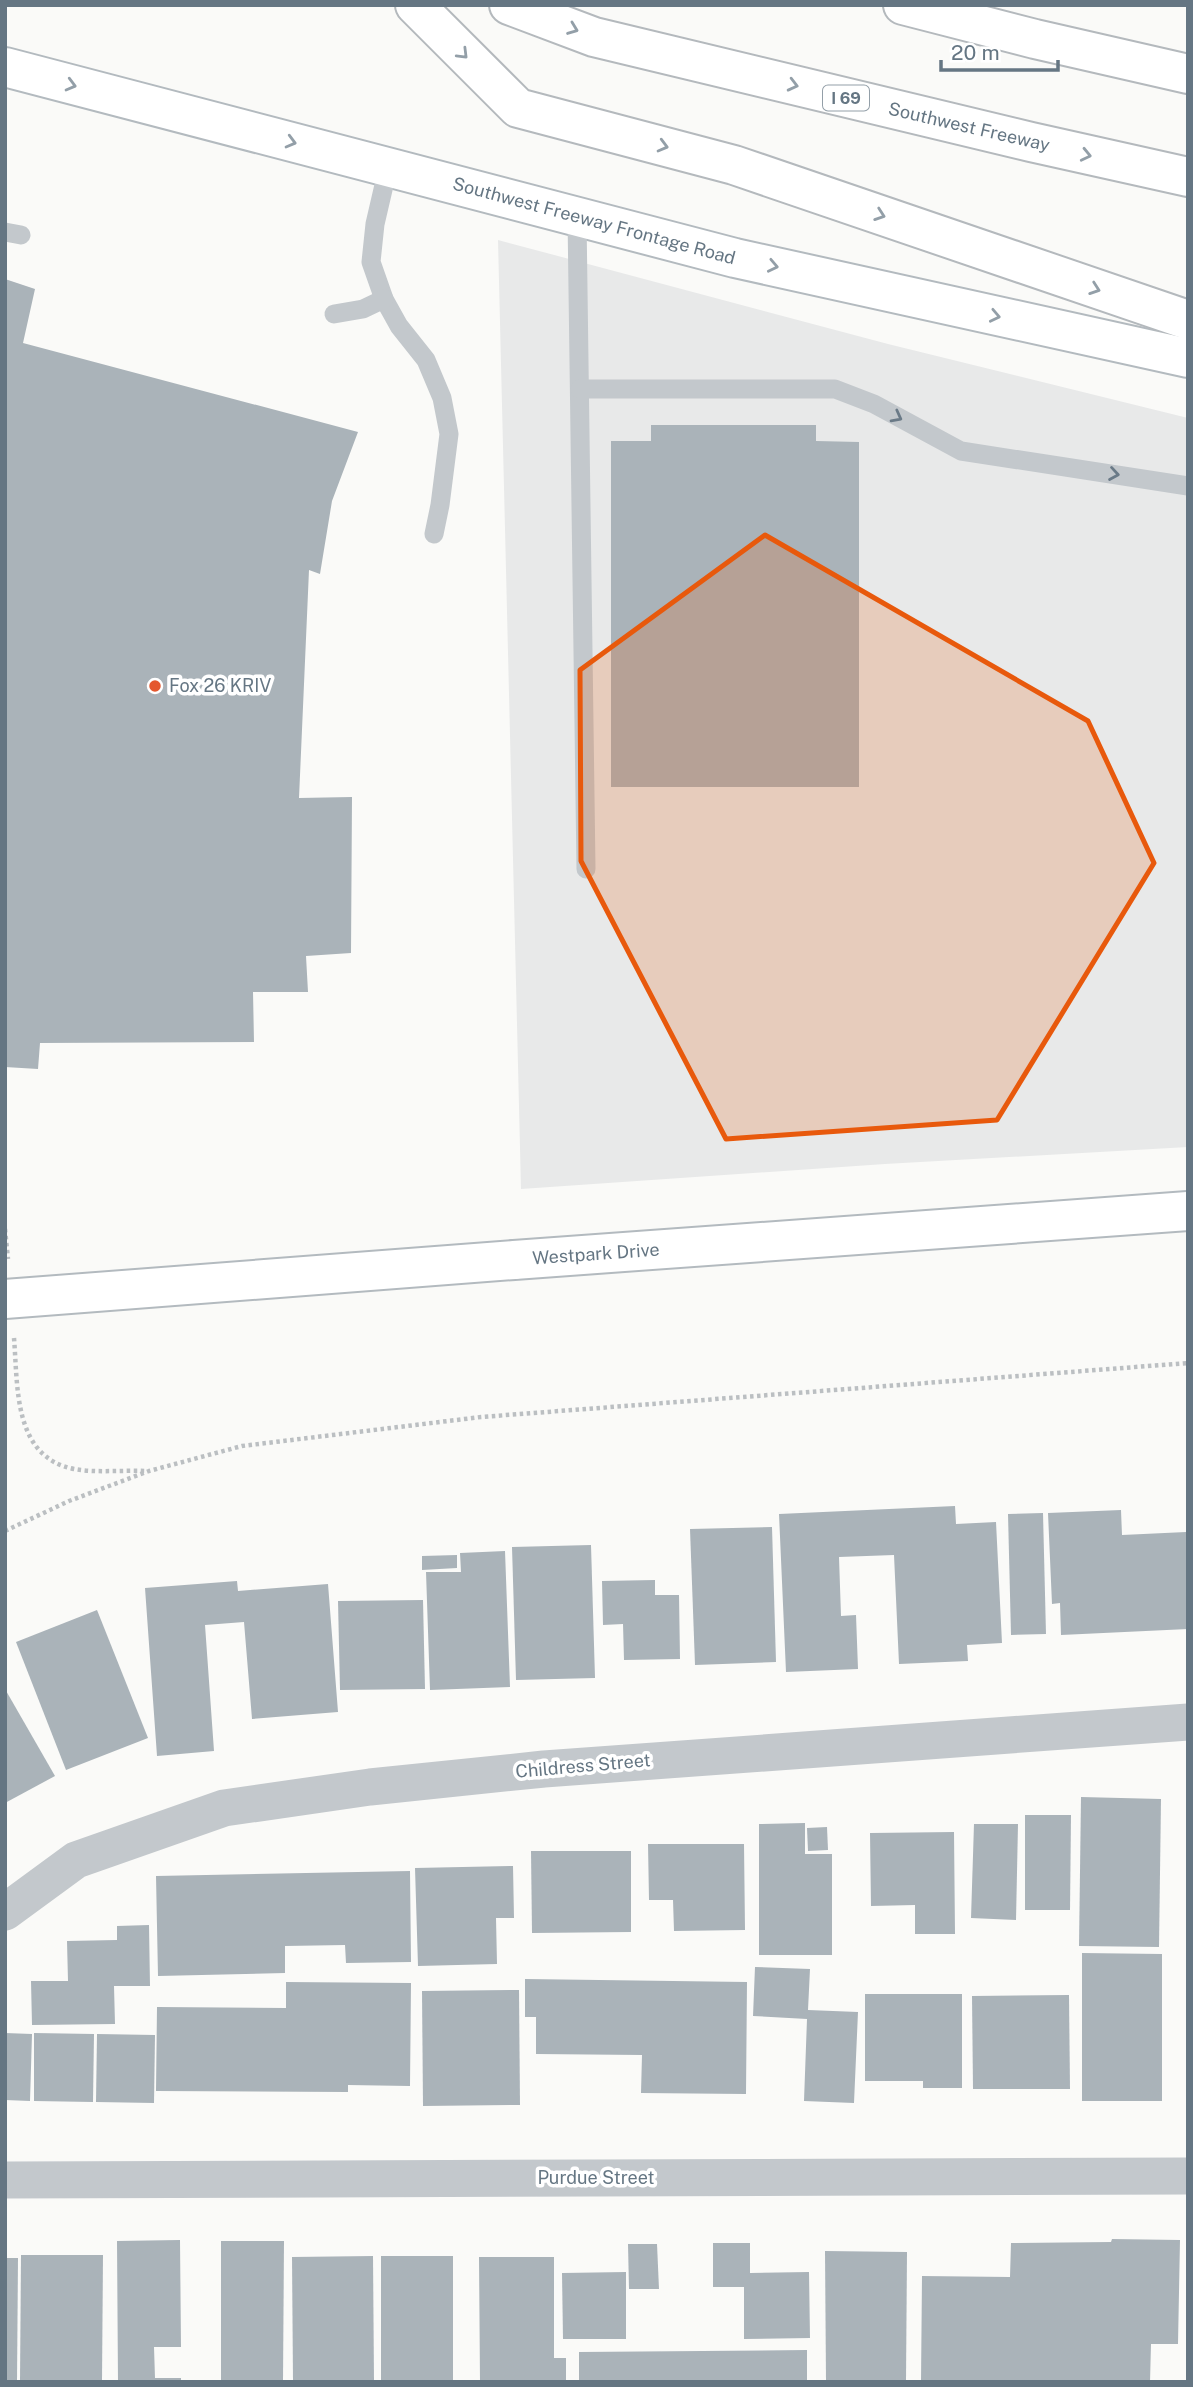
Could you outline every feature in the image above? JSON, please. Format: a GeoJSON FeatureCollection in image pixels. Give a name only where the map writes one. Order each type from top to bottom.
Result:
{"type":"FeatureCollection","features":[{"type":"Feature","properties":{"kind":"main road"},"geometry":{"type":"LineString","coordinates":[[415,5],[518,108],[734,164],[1188,320]]}},
{"type":"Feature","properties":{"kind":"main road","name":"Southwest Freeway"},"geometry":{"type":"LineString","coordinates":[[509,5],[594,37],[1188,177]]}},
{"type":"Feature","properties":{"kind":"main road"},"geometry":{"type":"LineString","coordinates":[[903,5],[1188,74]]}},
{"type":"Feature","properties":{"kind":"main road","name":"Southwest Freeway Frontage Road"},"geometry":{"type":"LineString","coordinates":[[5,67],[735,258],[1188,358]]}},
{"type":"Feature","properties":{"kind":"main road","name":"Westpark Drive"},"geometry":{"type":"LineString","coordinates":[[9,1301],[1188,1210]]}},
{"type":"Feature","properties":{"kind":"street","name":"Childress Street"},"geometry":{"type":"LineString","coordinates":[[5,1912],[76,1860],[224,1808],[370,1787],[544,1769],[1188,1722]]}},
{"type":"Feature","properties":{"kind":"street","name":"Purdue Street"},"geometry":{"type":"LineString","coordinates":[[5,2180],[1188,2176]]}},
{"type":"Feature","properties":{"kind":"lane"},"geometry":{"type":"LineString","coordinates":[[388,168],[375,224],[371,262],[384,299],[399,326],[426,360],[442,398],[449,434],[434,534]]}},
{"type":"Feature","properties":{"kind":"lane"},"geometry":{"type":"LineString","coordinates":[[578,217],[586,869]]}},
{"type":"Feature","properties":{"kind":"lane"},"geometry":{"type":"LineString","coordinates":[[334,314],[363,309],[384,299]]}},
{"type":"Feature","properties":{"kind":"lane"},"geometry":{"type":"LineString","coordinates":[[580,389],[835,389],[874,404],[961,451],[1188,486]]}},
{"type":"Feature","properties":{"kind":"path"},"geometry":{"type":"LineString","coordinates":[[5,1229],[19,1401],[32,1443],[47,1459],[74,1469],[149,1471]]}},
{"type":"Feature","properties":{"kind":"path"},"geometry":{"type":"LineString","coordinates":[[5,1531],[69,1501],[149,1471],[242,1446],[481,1417],[1188,1363]]}},
{"type":"Feature","properties":{"kind":"highlighted area"},"geometry":{"type":"Polygon","coordinates":[[[765,535],[1088,721],[1154,863],[997,1120],[726,1139],[581,861],[580,670],[765,535]]]}},
{"type":"Feature","properties":{"kind":"shaded area"},"geometry":{"type":"Polygon","coordinates":[[[498,240],[888,344],[1188,418],[1188,1147],[521,1189],[498,240]]]}},
{"type":"Feature","properties":{"kind":"building","name":"Fox 26 KRIV"},"geometry":{"type":"Polygon","coordinates":[[[5,279],[35,289],[23,343],[358,432],[332,501],[320,574],[309,570],[299,798],[352,797],[351,953],[306,956],[308,992],[253,992],[254,1042],[40,1043],[38,1069],[5,1067],[5,279]]]}},
{"type":"Feature","properties":{"kind":"building"},"geometry":{"type":"Polygon","coordinates":[[[651,425],[816,425],[816,441],[859,442],[859,787],[611,787],[611,441],[651,441],[651,425]]]}},
{"type":"Feature","properties":{"kind":"building"},"geometry":{"type":"Polygon","coordinates":[[[955,1506],[956,1524],[996,1522],[1002,1643],[967,1645],[968,1661],[899,1664],[894,1555],[839,1557],[841,1616],[856,1615],[858,1669],[786,1672],[779,1514],[955,1506]]]}},
{"type":"Feature","properties":{"kind":"building"},"geometry":{"type":"Polygon","coordinates":[[[1121,1510],[1122,1535],[1186,1532],[1188,1629],[1061,1635],[1060,1603],[1052,1604],[1048,1513],[1121,1510]]]}},
{"type":"Feature","properties":{"kind":"building"},"geometry":{"type":"Polygon","coordinates":[[[1043,1513],[1046,1634],[1011,1635],[1008,1514],[1043,1513]]]}},
{"type":"Feature","properties":{"kind":"building"},"geometry":{"type":"Polygon","coordinates":[[[772,1527],[776,1662],[695,1665],[690,1529],[772,1527]]]}},
{"type":"Feature","properties":{"kind":"building"},"geometry":{"type":"Polygon","coordinates":[[[591,1545],[595,1678],[516,1680],[512,1547],[591,1545]]]}},
{"type":"Feature","properties":{"kind":"building"},"geometry":{"type":"Polygon","coordinates":[[[505,1551],[510,1687],[430,1690],[426,1572],[461,1572],[460,1553],[505,1551]]]}},
{"type":"Feature","properties":{"kind":"building"},"geometry":{"type":"Polygon","coordinates":[[[457,1555],[457,1568],[422,1570],[422,1556],[457,1555]]]}},
{"type":"Feature","properties":{"kind":"building"},"geometry":{"type":"Polygon","coordinates":[[[655,1580],[655,1595],[679,1595],[680,1659],[624,1660],[623,1624],[603,1625],[602,1581],[655,1580]]]}},
{"type":"Feature","properties":{"kind":"building"},"geometry":{"type":"Polygon","coordinates":[[[237,1581],[238,1591],[328,1584],[338,1712],[252,1719],[244,1622],[205,1625],[214,1751],[157,1756],[145,1588],[237,1581]]]}},
{"type":"Feature","properties":{"kind":"building"},"geometry":{"type":"Polygon","coordinates":[[[423,1600],[425,1689],[340,1690],[338,1601],[423,1600]]]}},
{"type":"Feature","properties":{"kind":"building"},"geometry":{"type":"Polygon","coordinates":[[[97,1610],[148,1738],[66,1770],[16,1642],[97,1610]]]}},
{"type":"Feature","properties":{"kind":"building"},"geometry":{"type":"Polygon","coordinates":[[[5,1689],[55,1776],[5,1803],[5,1689]]]}},
{"type":"Feature","properties":{"kind":"building"},"geometry":{"type":"Polygon","coordinates":[[[1081,1797],[1161,1799],[1159,1947],[1079,1946],[1081,1797]]]}},
{"type":"Feature","properties":{"kind":"building"},"geometry":{"type":"Polygon","coordinates":[[[1025,1815],[1071,1815],[1070,1910],[1025,1910],[1025,1815]]]}},
{"type":"Feature","properties":{"kind":"building"},"geometry":{"type":"Polygon","coordinates":[[[805,1823],[805,1854],[832,1854],[832,1955],[759,1955],[759,1824],[805,1823]]]}},
{"type":"Feature","properties":{"kind":"building"},"geometry":{"type":"Polygon","coordinates":[[[974,1824],[1018,1824],[1016,1920],[971,1918],[974,1824]]]}},
{"type":"Feature","properties":{"kind":"building"},"geometry":{"type":"Polygon","coordinates":[[[827,1827],[828,1850],[808,1851],[807,1828],[827,1827]]]}},
{"type":"Feature","properties":{"kind":"building"},"geometry":{"type":"Polygon","coordinates":[[[954,1832],[955,1934],[915,1934],[915,1905],[871,1906],[870,1833],[954,1832]]]}},
{"type":"Feature","properties":{"kind":"building"},"geometry":{"type":"Polygon","coordinates":[[[648,1844],[744,1844],[745,1930],[674,1931],[673,1900],[649,1900],[648,1844]]]}},
{"type":"Feature","properties":{"kind":"building"},"geometry":{"type":"Polygon","coordinates":[[[531,1851],[631,1851],[631,1932],[532,1933],[531,1851]]]}},
{"type":"Feature","properties":{"kind":"building"},"geometry":{"type":"Polygon","coordinates":[[[513,1866],[514,1918],[496,1918],[497,1964],[418,1966],[415,1868],[513,1866]]]}},
{"type":"Feature","properties":{"kind":"building"},"geometry":{"type":"Polygon","coordinates":[[[410,1871],[411,1962],[346,1963],[345,1945],[285,1946],[285,1973],[158,1976],[156,1876],[410,1871]]]}},
{"type":"Feature","properties":{"kind":"building"},"geometry":{"type":"Polygon","coordinates":[[[149,1925],[150,1986],[114,1986],[115,2024],[32,2025],[31,1981],[68,1981],[67,1941],[117,1940],[117,1926],[149,1925]]]}},
{"type":"Feature","properties":{"kind":"building"},"geometry":{"type":"Polygon","coordinates":[[[1082,1953],[1162,1954],[1162,2101],[1082,2101],[1082,1953]]]}},
{"type":"Feature","properties":{"kind":"building"},"geometry":{"type":"Polygon","coordinates":[[[755,1967],[810,1969],[808,2010],[858,2012],[854,2103],[804,2101],[807,2019],[753,2016],[755,1967]]]}},
{"type":"Feature","properties":{"kind":"building"},"geometry":{"type":"Polygon","coordinates":[[[525,1979],[747,1982],[746,2094],[641,2093],[642,2055],[536,2054],[536,2017],[525,2017],[525,1979]]]}},
{"type":"Feature","properties":{"kind":"building"},"geometry":{"type":"Polygon","coordinates":[[[286,1982],[411,1983],[410,2086],[348,2085],[348,2092],[156,2091],[157,2007],[286,2008],[286,1982]]]}},
{"type":"Feature","properties":{"kind":"building"},"geometry":{"type":"Polygon","coordinates":[[[519,1990],[520,2105],[423,2106],[422,1991],[519,1990]]]}},
{"type":"Feature","properties":{"kind":"building"},"geometry":{"type":"Polygon","coordinates":[[[865,1994],[962,1994],[962,2088],[923,2088],[923,2081],[865,2081],[865,1994]]]}},
{"type":"Feature","properties":{"kind":"building"},"geometry":{"type":"Polygon","coordinates":[[[1069,1995],[1070,2089],[973,2089],[972,1996],[1069,1995]]]}},
{"type":"Feature","properties":{"kind":"building"},"geometry":{"type":"Polygon","coordinates":[[[5,2033],[32,2034],[30,2101],[5,2100],[5,2033]]]}},
{"type":"Feature","properties":{"kind":"building"},"geometry":{"type":"Polygon","coordinates":[[[34,2033],[94,2034],[93,2102],[34,2101],[34,2033]]]}},
{"type":"Feature","properties":{"kind":"building"},"geometry":{"type":"Polygon","coordinates":[[[97,2034],[155,2035],[154,2103],[96,2102],[97,2034]]]}},
{"type":"Feature","properties":{"kind":"building"},"geometry":{"type":"Polygon","coordinates":[[[1112,2239],[1180,2240],[1178,2344],[1151,2344],[1150,2382],[921,2382],[922,2276],[1010,2277],[1011,2243],[1111,2242],[1112,2239]]]}},
{"type":"Feature","properties":{"kind":"building"},"geometry":{"type":"Polygon","coordinates":[[[180,2240],[181,2347],[154,2347],[155,2378],[181,2378],[181,2382],[118,2382],[117,2241],[180,2240]]]}},
{"type":"Feature","properties":{"kind":"building"},"geometry":{"type":"Polygon","coordinates":[[[221,2241],[284,2241],[283,2382],[221,2382],[221,2241]]]}},
{"type":"Feature","properties":{"kind":"building"},"geometry":{"type":"Polygon","coordinates":[[[713,2243],[750,2243],[750,2273],[809,2272],[810,2338],[744,2339],[744,2287],[713,2287],[713,2243]]]}},
{"type":"Feature","properties":{"kind":"building"},"geometry":{"type":"Polygon","coordinates":[[[628,2244],[657,2244],[659,2289],[629,2289],[628,2244]]]}},
{"type":"Feature","properties":{"kind":"building"},"geometry":{"type":"Polygon","coordinates":[[[825,2251],[907,2252],[906,2380],[826,2380],[825,2251]]]}},
{"type":"Feature","properties":{"kind":"building"},"geometry":{"type":"Polygon","coordinates":[[[21,2255],[103,2255],[102,2382],[20,2382],[21,2255]]]}},
{"type":"Feature","properties":{"kind":"building"},"geometry":{"type":"Polygon","coordinates":[[[373,2256],[374,2380],[293,2381],[292,2257],[373,2256]]]}},
{"type":"Feature","properties":{"kind":"building"},"geometry":{"type":"Polygon","coordinates":[[[381,2256],[453,2256],[453,2382],[381,2382],[381,2256]]]}},
{"type":"Feature","properties":{"kind":"building"},"geometry":{"type":"Polygon","coordinates":[[[479,2257],[554,2257],[554,2358],[566,2358],[566,2382],[480,2382],[479,2257]]]}},
{"type":"Feature","properties":{"kind":"building"},"geometry":{"type":"Polygon","coordinates":[[[5,2258],[18,2258],[17,2382],[5,2382],[5,2258]]]}},
{"type":"Feature","properties":{"kind":"building"},"geometry":{"type":"Polygon","coordinates":[[[626,2272],[626,2339],[563,2339],[562,2273],[626,2272]]]}},
{"type":"Feature","properties":{"kind":"building"},"geometry":{"type":"Polygon","coordinates":[[[807,2350],[807,2382],[579,2382],[579,2352],[807,2350]]]}},
{"type":"Feature","properties":{"kind":"place","name":"Fox 26 KRIV"},"geometry":{"type":"Point","coordinates":[155,686]}}]}
